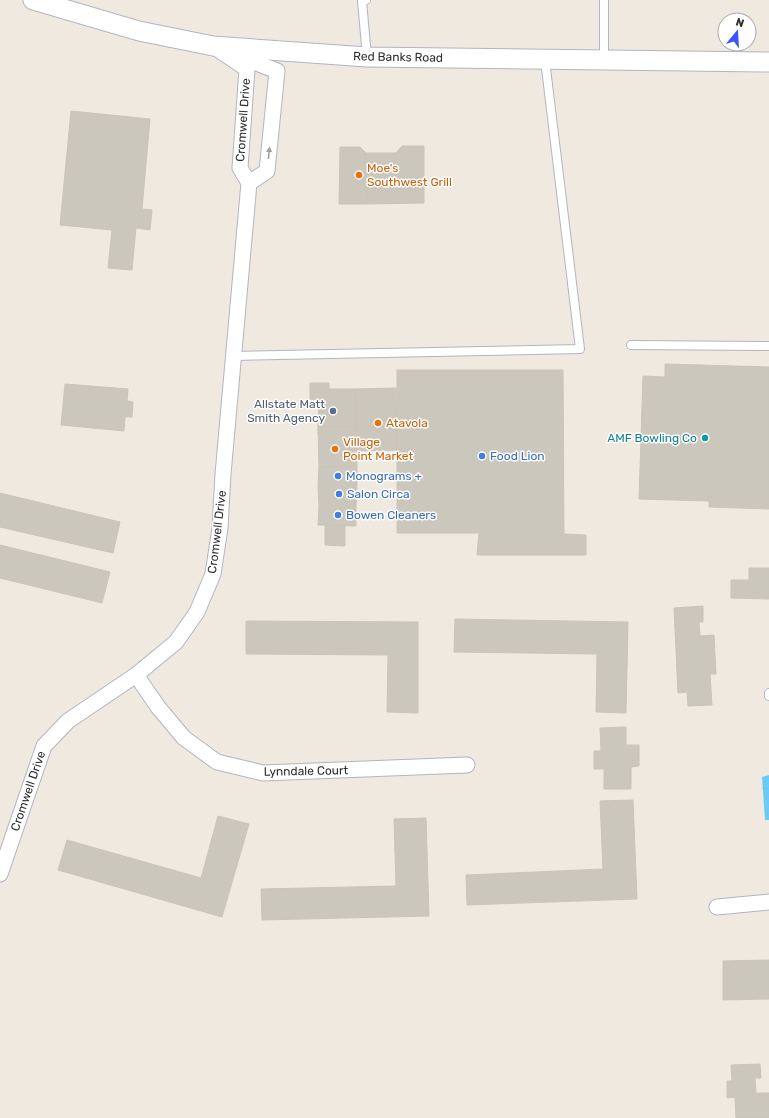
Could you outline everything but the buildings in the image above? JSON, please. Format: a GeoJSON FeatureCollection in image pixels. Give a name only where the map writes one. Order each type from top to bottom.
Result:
{"type":"FeatureCollection","features":[{"type":"Feature","properties":{"kind":"street","name":"Red Banks Road"},"geometry":{"type":"LineString","coordinates":[[33,0],[139,31],[213,46],[367,57],[769,62]]}},
{"type":"Feature","properties":{"kind":"street","name":"Cromwell Drive"},"geometry":{"type":"LineString","coordinates":[[213,46],[277,71],[267,171],[249,183]]}},
{"type":"Feature","properties":{"kind":"street","name":"Cromwell Drive"},"geometry":{"type":"LineString","coordinates":[[0,874],[44,746],[68,721],[136,675],[176,642],[197,612],[213,574],[220,528],[223,474],[249,183],[240,168],[247,69],[213,46]]}},
{"type":"Feature","properties":{"kind":"street","name":"Lynndale Court"},"geometry":{"type":"LineString","coordinates":[[136,675],[158,707],[184,738],[217,762],[263,773],[467,765]]}},
{"type":"Feature","properties":{"kind":"street"},"geometry":{"type":"LineString","coordinates":[[717,907],[769,902]]}},
{"type":"Feature","properties":{"kind":"lane"},"geometry":{"type":"LineString","coordinates":[[362,0],[367,57]]}},
{"type":"Feature","properties":{"kind":"lane"},"geometry":{"type":"LineString","coordinates":[[604,0],[604,60]]}},
{"type":"Feature","properties":{"kind":"lane"},"geometry":{"type":"LineString","coordinates":[[234,356],[580,349],[545,60]]}},
{"type":"Feature","properties":{"kind":"lane"},"geometry":{"type":"LineString","coordinates":[[631,345],[769,346]]}},
{"type":"Feature","properties":{"kind":"water"},"geometry":{"type":"Polygon","coordinates":[[[769,775],[769,820],[765,820],[762,777],[769,775]]]}},
{"type":"Feature","properties":{"kind":"place","name":"Moe's Southwest Grill"},"geometry":{"type":"Point","coordinates":[359,175]}},
{"type":"Feature","properties":{"kind":"place","name":"Allstate Matt Smith Agency"},"geometry":{"type":"Point","coordinates":[333,411]}},
{"type":"Feature","properties":{"kind":"place","name":"Atavola"},"geometry":{"type":"Point","coordinates":[378,423]}},
{"type":"Feature","properties":{"kind":"place","name":"AMF Bowling Co"},"geometry":{"type":"Point","coordinates":[705,438]}},
{"type":"Feature","properties":{"kind":"place","name":"Village Point Market"},"geometry":{"type":"Point","coordinates":[335,449]}},
{"type":"Feature","properties":{"kind":"place","name":"Food Lion"},"geometry":{"type":"Point","coordinates":[482,456]}},
{"type":"Feature","properties":{"kind":"place","name":"Monograms +"},"geometry":{"type":"Point","coordinates":[338,476]}},
{"type":"Feature","properties":{"kind":"place","name":"Salon Circa"},"geometry":{"type":"Point","coordinates":[339,494]}},
{"type":"Feature","properties":{"kind":"place","name":"Bowen Cleaners"},"geometry":{"type":"Point","coordinates":[338,515]}}]}
